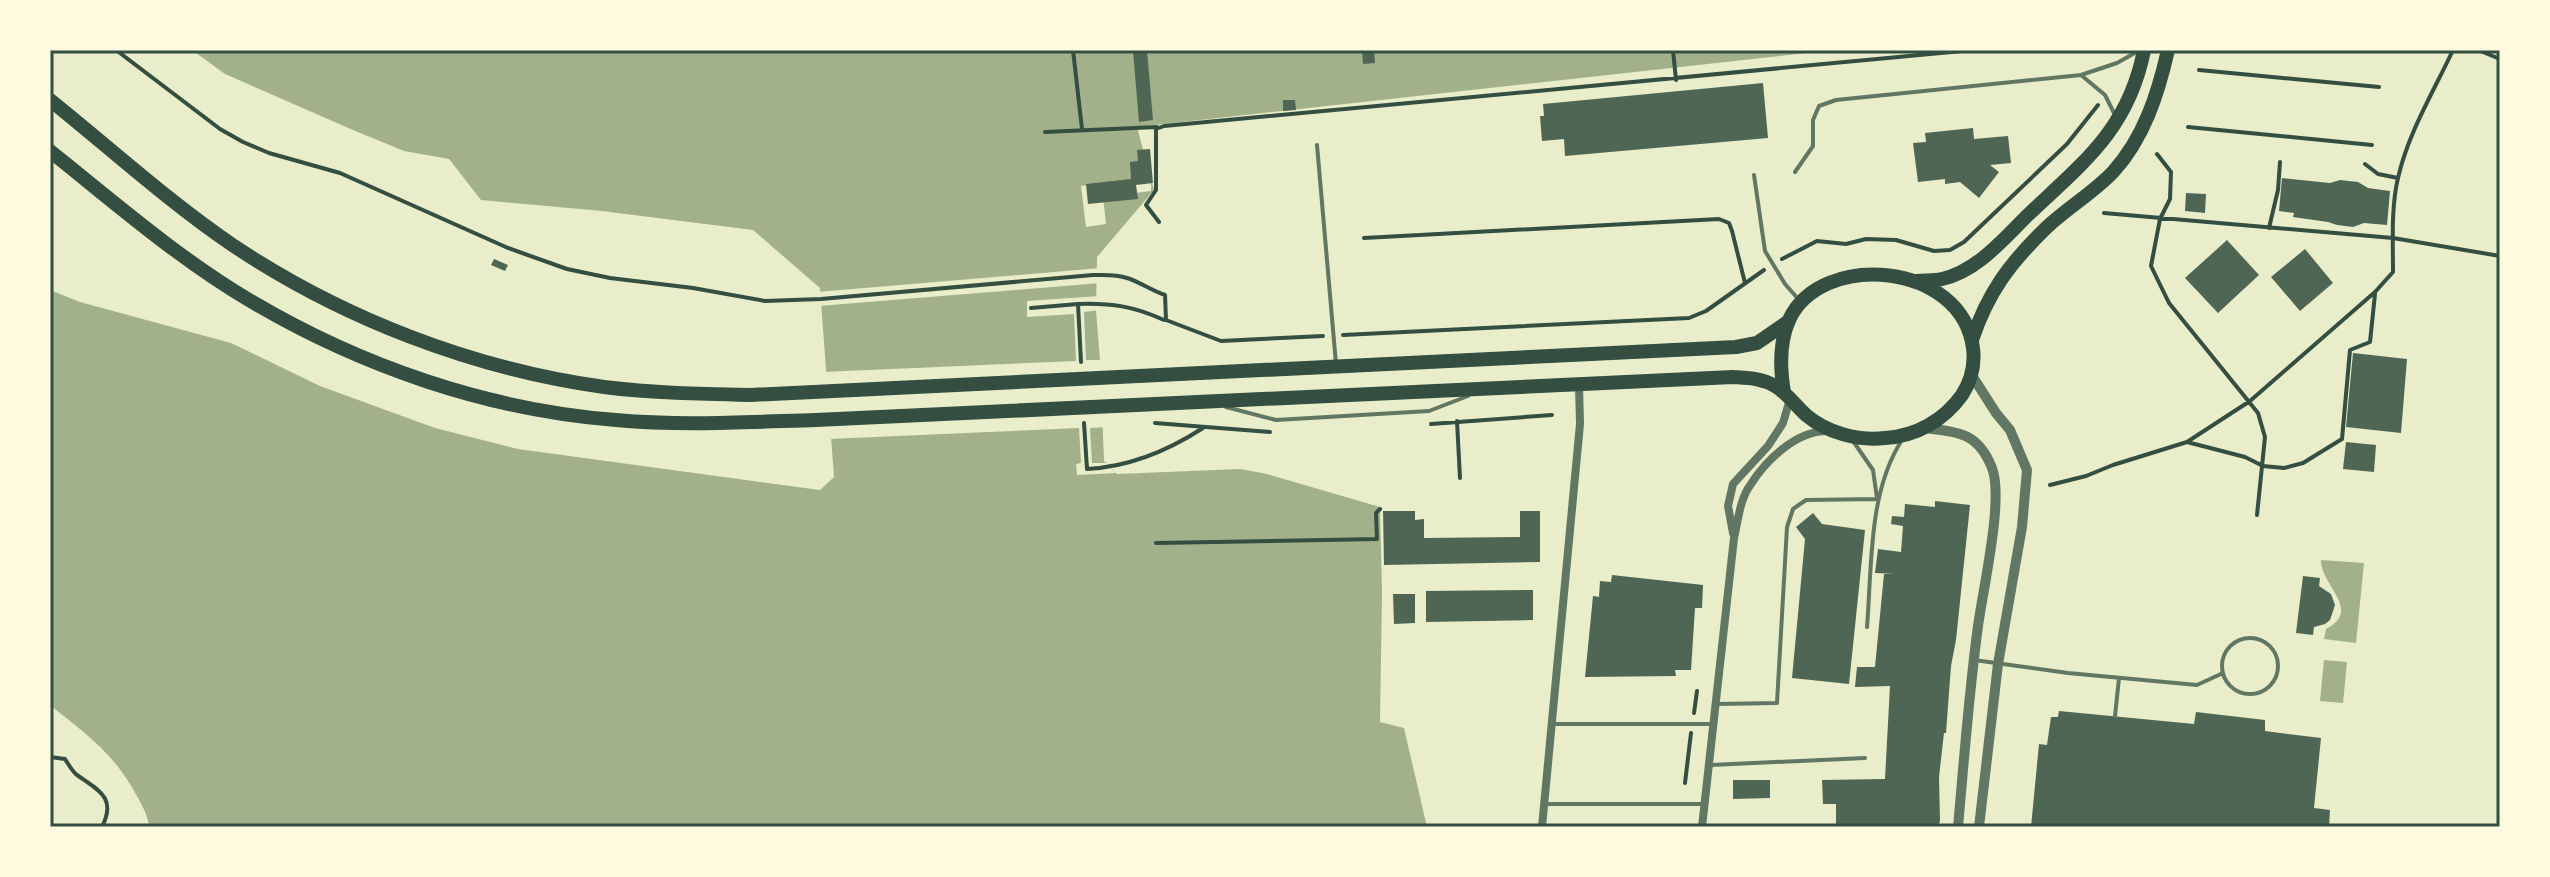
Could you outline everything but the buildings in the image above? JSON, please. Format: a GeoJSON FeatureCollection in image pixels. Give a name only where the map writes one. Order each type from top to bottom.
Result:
{"type":"FeatureCollection","features":[{"type":"Feature","properties":{"kind":"main road"},"geometry":{"type":"LineString","coordinates":[[1787,396],[1780,371],[1781,351],[1789,321],[1801,303],[1820,288],[1843,279],[1868,274],[1917,281],[1943,279],[1979,260],[2079,169],[2130,99],[2140,71],[2142,50]]}},
{"type":"Feature","properties":{"kind":"main road"},"geometry":{"type":"LineString","coordinates":[[1972,340],[1994,287],[2047,228],[2113,172],[2140,135],[2159,89],[2168,50]]}},
{"type":"Feature","properties":{"kind":"main road"},"geometry":{"type":"LineString","coordinates":[[50,100],[230,243],[327,300],[378,323],[487,361],[604,387],[698,394],[814,392],[1747,346],[1767,337],[1789,321]]}},
{"type":"Feature","properties":{"kind":"main road"},"geometry":{"type":"LineString","coordinates":[[50,151],[197,265],[249,300],[357,355],[475,396],[532,409],[614,420],[694,424],[816,420],[1733,377],[1770,383],[1813,421],[1832,430],[1849,436],[1882,439],[1924,428],[1943,416],[1966,388],[1971,374],[1974,357],[1965,321],[1954,305],[1917,281]]}},
{"type":"Feature","properties":{"kind":"street"},"geometry":{"type":"LineString","coordinates":[[1971,374],[2010,430],[2027,470],[2022,527],[1998,664],[1979,827]]}},
{"type":"Feature","properties":{"kind":"street"},"geometry":{"type":"LineString","coordinates":[[1542,827],[1580,424],[1579,385]]}},
{"type":"Feature","properties":{"kind":"street"},"geometry":{"type":"LineString","coordinates":[[1734,538],[1728,506],[1733,484],[1768,446],[1783,423],[1787,396]]}},
{"type":"Feature","properties":{"kind":"street"},"geometry":{"type":"LineString","coordinates":[[1924,428],[1963,433],[1979,446],[1991,465],[1997,483],[1974,660],[1958,827]]}},
{"type":"Feature","properties":{"kind":"street"},"geometry":{"type":"LineString","coordinates":[[1702,827],[1734,538],[1749,485],[1792,441],[1812,431],[1832,430]]}},
{"type":"Feature","properties":{"kind":"lane"},"geometry":{"type":"LineString","coordinates":[[1795,172],[1813,146],[1813,120],[1819,106],[1836,100],[2081,75],[2117,63],[2142,50]]}},
{"type":"Feature","properties":{"kind":"lane"},"geometry":{"type":"LineString","coordinates":[[2081,75],[2105,95],[2117,120]]}},
{"type":"Feature","properties":{"kind":"lane"},"geometry":{"type":"LineString","coordinates":[[1317,145],[1336,366]]}},
{"type":"Feature","properties":{"kind":"lane"},"geometry":{"type":"LineString","coordinates":[[1754,175],[1765,251],[1801,303]]}},
{"type":"Feature","properties":{"kind":"lane"},"geometry":{"type":"LineString","coordinates":[[1867,627],[1878,499],[1888,465],[1905,434]]}},
{"type":"Feature","properties":{"kind":"lane"},"geometry":{"type":"LineString","coordinates":[[1849,436],[1873,470],[1878,499]]}},
{"type":"Feature","properties":{"kind":"lane"},"geometry":{"type":"LineString","coordinates":[[1715,704],[1777,703],[1787,527],[1793,509],[1806,500],[1878,499]]}},
{"type":"Feature","properties":{"kind":"lane"},"geometry":{"type":"LineString","coordinates":[[2244,639],[2262,640],[2275,653],[2278,662],[2274,680],[2260,692],[2251,694],[2233,688],[2223,673],[2228,648],[2244,639]]}},
{"type":"Feature","properties":{"kind":"lane"},"geometry":{"type":"LineString","coordinates":[[1974,660],[2197,685],[2223,673]]}},
{"type":"Feature","properties":{"kind":"lane"},"geometry":{"type":"LineString","coordinates":[[2115,716],[2119,678]]}},
{"type":"Feature","properties":{"kind":"lane"},"geometry":{"type":"LineString","coordinates":[[1553,724],[1713,724]]}},
{"type":"Feature","properties":{"kind":"lane"},"geometry":{"type":"LineString","coordinates":[[1709,765],[1865,758]]}},
{"type":"Feature","properties":{"kind":"lane"},"geometry":{"type":"LineString","coordinates":[[1545,804],[1705,804]]}},
{"type":"Feature","properties":{"kind":"path"},"geometry":{"type":"LineString","coordinates":[[116,50],[220,129],[243,142],[269,153],[340,173],[508,248],[567,269],[765,301],[1114,275],[1130,278],[1165,295],[1166,320]]}},
{"type":"Feature","properties":{"kind":"path"},"geometry":{"type":"LineString","coordinates":[[1073,50],[1082,129]]}},
{"type":"Feature","properties":{"kind":"path"},"geometry":{"type":"LineString","coordinates":[[1673,50],[1676,80]]}},
{"type":"Feature","properties":{"kind":"path"},"geometry":{"type":"LineString","coordinates":[[1045,132],[1159,127],[1973,50]]}},
{"type":"Feature","properties":{"kind":"path"},"geometry":{"type":"LineString","coordinates":[[2050,485],[2187,442],[2250,401],[2375,292],[2393,272],[2398,178],[2420,118],[2453,50]]}},
{"type":"Feature","properties":{"kind":"path"},"geometry":{"type":"LineString","coordinates":[[2478,50],[2500,59]]}},
{"type":"Feature","properties":{"kind":"path"},"geometry":{"type":"LineString","coordinates":[[2199,70],[2379,87]]}},
{"type":"Feature","properties":{"kind":"path"},"geometry":{"type":"LineString","coordinates":[[1031,308],[1111,304],[1138,308],[1221,341],[1689,318],[1706,311],[1772,265],[1817,241],[1846,244],[1866,239],[1896,240],[1934,251],[1950,250],[1964,242],[2067,144],[2105,95]]}},
{"type":"Feature","properties":{"kind":"path"},"geometry":{"type":"LineString","coordinates":[[1159,127],[1156,129],[1156,190],[1146,205],[1159,222]]}},
{"type":"Feature","properties":{"kind":"path"},"geometry":{"type":"LineString","coordinates":[[2188,127],[2372,145]]}},
{"type":"Feature","properties":{"kind":"path"},"geometry":{"type":"LineString","coordinates":[[2157,154],[2171,172],[2170,199],[2160,219],[2151,266],[2177,314],[2250,401],[2262,423],[2265,437],[2257,515]]}},
{"type":"Feature","properties":{"kind":"path"},"geometry":{"type":"LineString","coordinates":[[2269,228],[2278,190],[2280,162]]}},
{"type":"Feature","properties":{"kind":"path"},"geometry":{"type":"LineString","coordinates":[[2365,164],[2378,174],[2398,178]]}},
{"type":"Feature","properties":{"kind":"path"},"geometry":{"type":"LineString","coordinates":[[2104,213],[2393,238],[2500,256]]}},
{"type":"Feature","properties":{"kind":"path"},"geometry":{"type":"LineString","coordinates":[[1364,238],[1719,219],[1729,223],[1745,283]]}},
{"type":"Feature","properties":{"kind":"path"},"geometry":{"type":"LineString","coordinates":[[2187,442],[2245,457],[2263,466],[2284,468],[2303,463],[2342,439],[2350,350],[2370,342],[2375,292]]}},
{"type":"Feature","properties":{"kind":"path"},"geometry":{"type":"LineString","coordinates":[[1078,304],[1081,360]]}},
{"type":"Feature","properties":{"kind":"path"},"geometry":{"type":"LineString","coordinates":[[1457,421],[1460,478]]}},
{"type":"Feature","properties":{"kind":"path"},"geometry":{"type":"LineString","coordinates":[[1084,427],[1087,469],[1107,468],[1177,445],[1205,426]]}},
{"type":"Feature","properties":{"kind":"path"},"geometry":{"type":"LineString","coordinates":[[1156,543],[1377,539],[1376,513],[1380,509]]}},
{"type":"Feature","properties":{"kind":"path"},"geometry":{"type":"LineString","coordinates":[[50,757],[65,759],[74,773],[97,786],[106,800],[107,817],[102,827]]}},
{"type":"Feature","properties":{"kind":"shaded area"},"geometry":{"type":"Polygon","coordinates":[[[192,50],[1834,50],[1137,127],[1154,190],[1097,257],[1096,311],[1104,461],[1117,474],[1240,469],[1380,507],[1380,722],[1404,728],[1427,827],[149,827],[142,805],[120,769],[99,746],[50,705],[50,290],[80,302],[231,343],[320,386],[435,428],[518,449],[820,490],[834,477],[820,288],[753,230],[481,200],[449,159],[404,151],[353,130],[225,74],[192,50]]]}},
{"type":"Feature","properties":{"kind":"shaded area"},"geometry":{"type":"Polygon","coordinates":[[[2321,560],[2364,563],[2356,643],[2324,639],[2326,629],[2341,614],[2321,560]]]}},
{"type":"Feature","properties":{"kind":"shaded area"},"geometry":{"type":"Polygon","coordinates":[[[2324,660],[2347,662],[2343,703],[2320,701],[2324,660]]]}},
{"type":"Feature","properties":{"kind":"pier"},"geometry":{"type":"Polygon","coordinates":[[[1151,177],[1151,191],[1103,197],[1106,224],[1086,227],[1081,186],[1151,177]]]}},
{"type":"Feature","properties":{"kind":"pier"},"geometry":{"type":"Polygon","coordinates":[[[1101,268],[1101,283],[819,306],[817,292],[1101,268]]]}},
{"type":"Feature","properties":{"kind":"pier"},"geometry":{"type":"Polygon","coordinates":[[[1100,296],[1100,310],[1084,312],[1086,360],[1104,360],[1107,427],[1090,428],[1092,463],[1106,463],[1116,473],[1077,475],[1076,464],[1081,463],[1079,428],[828,439],[823,372],[1076,361],[1074,314],[1027,317],[1027,301],[1100,296]]]}}]}
